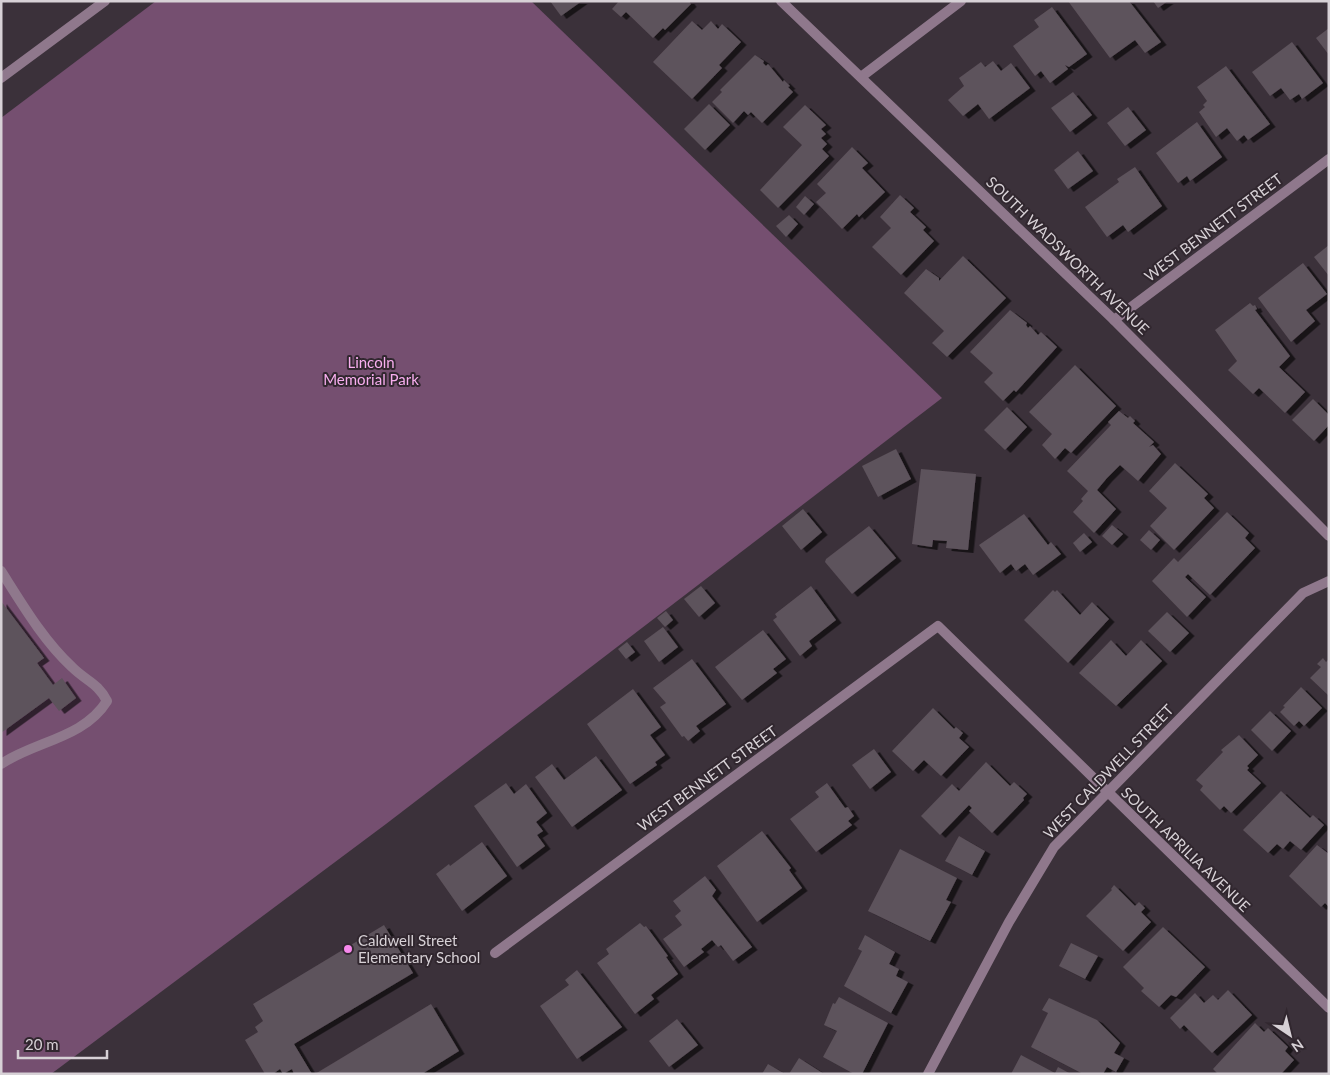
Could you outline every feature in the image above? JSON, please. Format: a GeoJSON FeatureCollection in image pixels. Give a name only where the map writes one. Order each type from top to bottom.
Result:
{"type":"FeatureCollection","features":[{"type":"Feature","properties":{"kind":"street"},"geometry":{"type":"LineString","coordinates":[[1,78],[105,1]]}},
{"type":"Feature","properties":{"kind":"street","name":"SOUTH WADSWORTH AVENUE"},"geometry":{"type":"LineString","coordinates":[[780,1],[1114,320],[1329,536]]}},
{"type":"Feature","properties":{"kind":"street"},"geometry":{"type":"LineString","coordinates":[[861,77],[961,1]]}},
{"type":"Feature","properties":{"kind":"street","name":"WEST BENNETT STREET"},"geometry":{"type":"LineString","coordinates":[[1114,320],[1329,158]]}},
{"type":"Feature","properties":{"kind":"street"},"geometry":{"type":"LineString","coordinates":[[1,572],[32,619],[72,667],[100,688],[107,701],[100,713],[81,728],[14,755],[1,764]]}},
{"type":"Feature","properties":{"kind":"street","name":"WEST CALDWELL STREET"},"geometry":{"type":"LineString","coordinates":[[928,1074],[1009,922],[1054,847],[1303,593],[1329,581]]}},
{"type":"Feature","properties":{"kind":"street","name":"WEST BENNETT STREET"},"geometry":{"type":"LineString","coordinates":[[494,953],[938,626]]}},
{"type":"Feature","properties":{"kind":"street","name":"SOUTH APRILIA AVENUE"},"geometry":{"type":"LineString","coordinates":[[938,626],[1329,1008]]}},
{"type":"Feature","properties":{"kind":"green space","name":"Lincoln Memorial Park"},"geometry":{"type":"Polygon","coordinates":[[[156,1],[531,1],[942,398],[386,824],[51,1074],[1,1074],[1,118],[156,1]]]}},
{"type":"Feature","properties":{"kind":"building"},"geometry":{"type":"Polygon","coordinates":[[[550,1],[582,1],[561,16],[550,1]]]}},
{"type":"Feature","properties":{"kind":"building"},"geometry":{"type":"Polygon","coordinates":[[[619,1],[689,1],[691,4],[665,30],[663,28],[653,38],[626,12],[621,17],[612,9],[619,1]]]}},
{"type":"Feature","properties":{"kind":"building"},"geometry":{"type":"Polygon","coordinates":[[[1068,1],[1129,1],[1161,42],[1145,53],[1135,40],[1110,58],[1068,1]]]}},
{"type":"Feature","properties":{"kind":"building"},"geometry":{"type":"Polygon","coordinates":[[[1153,1],[1168,1],[1158,8],[1153,1]]]}},
{"type":"Feature","properties":{"kind":"building"},"geometry":{"type":"Polygon","coordinates":[[[1052,7],[1087,54],[1069,67],[1065,65],[1068,69],[1050,83],[1041,71],[1035,76],[1013,46],[1039,27],[1034,20],[1052,7]]]}},
{"type":"Feature","properties":{"kind":"building"},"geometry":{"type":"Polygon","coordinates":[[[692,21],[702,30],[711,21],[718,29],[722,24],[741,42],[719,65],[722,68],[692,99],[653,62],[692,21]]]}},
{"type":"Feature","properties":{"kind":"building"},"geometry":{"type":"Polygon","coordinates":[[[1329,28],[1329,55],[1316,38],[1329,28]]]}},
{"type":"Feature","properties":{"kind":"building"},"geometry":{"type":"Polygon","coordinates":[[[1292,42],[1323,83],[1302,99],[1299,94],[1290,100],[1281,88],[1270,96],[1252,72],[1292,42]]]}},
{"type":"Feature","properties":{"kind":"building"},"geometry":{"type":"Polygon","coordinates":[[[755,55],[764,61],[763,63],[766,66],[768,64],[783,82],[784,80],[790,86],[788,87],[793,92],[762,123],[751,112],[748,115],[744,111],[733,123],[712,102],[722,92],[720,90],[755,55]]]}},
{"type":"Feature","properties":{"kind":"building"},"geometry":{"type":"Polygon","coordinates":[[[993,61],[1001,71],[1011,63],[1030,88],[989,119],[978,104],[963,116],[948,100],[964,86],[959,78],[981,62],[985,67],[993,61]]]}},
{"type":"Feature","properties":{"kind":"building"},"geometry":{"type":"Polygon","coordinates":[[[1226,66],[1270,124],[1248,140],[1244,135],[1237,141],[1227,128],[1216,137],[1199,112],[1205,107],[1203,105],[1207,101],[1197,87],[1226,66]]]}},
{"type":"Feature","properties":{"kind":"building"},"geometry":{"type":"Polygon","coordinates":[[[1073,92],[1092,115],[1070,132],[1051,108],[1073,92]]]}},
{"type":"Feature","properties":{"kind":"building"},"geometry":{"type":"Polygon","coordinates":[[[709,104],[730,125],[705,150],[684,129],[709,104]]]}},
{"type":"Feature","properties":{"kind":"building"},"geometry":{"type":"Polygon","coordinates":[[[805,105],[826,125],[821,129],[826,134],[821,138],[827,144],[822,149],[829,156],[778,208],[760,190],[802,145],[783,127],[805,105]]]}},
{"type":"Feature","properties":{"kind":"building"},"geometry":{"type":"Polygon","coordinates":[[[1128,107],[1146,130],[1125,146],[1107,123],[1128,107]]]}},
{"type":"Feature","properties":{"kind":"building"},"geometry":{"type":"Polygon","coordinates":[[[1197,122],[1222,157],[1190,181],[1187,176],[1178,183],[1156,153],[1197,122]]]}},
{"type":"Feature","properties":{"kind":"building"},"geometry":{"type":"Polygon","coordinates":[[[852,147],[868,163],[862,168],[885,192],[859,217],[857,214],[842,229],[816,202],[826,193],[817,184],[852,147]]]}},
{"type":"Feature","properties":{"kind":"building"},"geometry":{"type":"Polygon","coordinates":[[[1078,151],[1093,171],[1068,189],[1054,170],[1078,151]]]}},
{"type":"Feature","properties":{"kind":"building"},"geometry":{"type":"Polygon","coordinates":[[[1135,167],[1162,206],[1128,232],[1123,225],[1107,237],[1085,207],[1119,182],[1117,179],[1135,167]]]}},
{"type":"Feature","properties":{"kind":"building"},"geometry":{"type":"Polygon","coordinates":[[[900,195],[914,208],[910,212],[926,227],[923,230],[934,241],[901,275],[872,247],[891,228],[880,217],[900,195]]]}},
{"type":"Feature","properties":{"kind":"building"},"geometry":{"type":"Polygon","coordinates":[[[805,196],[814,204],[804,215],[796,207],[805,196]]]}},
{"type":"Feature","properties":{"kind":"building"},"geometry":{"type":"Polygon","coordinates":[[[789,215],[798,224],[786,237],[776,226],[789,215]]]}},
{"type":"Feature","properties":{"kind":"building"},"geometry":{"type":"Polygon","coordinates":[[[1329,245],[1329,276],[1314,257],[1329,245]]]}},
{"type":"Feature","properties":{"kind":"building"},"geometry":{"type":"Polygon","coordinates":[[[963,256],[1006,298],[947,357],[932,343],[944,331],[904,293],[926,269],[939,278],[939,281],[963,256]]]}},
{"type":"Feature","properties":{"kind":"building"},"geometry":{"type":"Polygon","coordinates":[[[1303,263],[1327,294],[1306,310],[1315,321],[1291,342],[1258,298],[1303,263]]]}},
{"type":"Feature","properties":{"kind":"building"},"geometry":{"type":"Polygon","coordinates":[[[1250,303],[1253,306],[1255,305],[1257,309],[1255,310],[1290,356],[1279,367],[1305,392],[1285,413],[1259,388],[1253,394],[1228,370],[1237,361],[1215,330],[1250,303]]]}},
{"type":"Feature","properties":{"kind":"building"},"geometry":{"type":"Polygon","coordinates":[[[1010,310],[1027,323],[1028,328],[1030,326],[1038,335],[1041,332],[1057,347],[1016,392],[1014,390],[1003,401],[984,382],[993,373],[970,352],[1010,310]]]}},
{"type":"Feature","properties":{"kind":"building"},"geometry":{"type":"Polygon","coordinates":[[[1075,365],[1116,406],[1071,453],[1065,448],[1055,459],[1042,445],[1052,434],[1029,412],[1075,365]]]}},
{"type":"Feature","properties":{"kind":"building"},"geometry":{"type":"Polygon","coordinates":[[[1313,399],[1329,415],[1329,425],[1314,441],[1292,420],[1313,399]]]}},
{"type":"Feature","properties":{"kind":"building"},"geometry":{"type":"Polygon","coordinates":[[[1007,407],[1027,427],[1005,450],[984,430],[1007,407]]]}},
{"type":"Feature","properties":{"kind":"building"},"geometry":{"type":"Polygon","coordinates":[[[1119,411],[1128,418],[1130,416],[1135,421],[1133,423],[1154,442],[1149,447],[1153,445],[1161,454],[1138,481],[1120,465],[1107,478],[1097,490],[1116,509],[1094,533],[1073,512],[1083,501],[1081,499],[1088,491],[1067,471],[1111,425],[1108,422],[1119,411]]]}},
{"type":"Feature","properties":{"kind":"building"},"geometry":{"type":"Polygon","coordinates":[[[896,449],[911,479],[878,497],[862,466],[896,449]]]}},
{"type":"Feature","properties":{"kind":"building"},"geometry":{"type":"Polygon","coordinates":[[[1175,463],[1208,494],[1204,498],[1214,508],[1174,550],[1150,526],[1167,508],[1149,491],[1175,463]]]}},
{"type":"Feature","properties":{"kind":"building"},"geometry":{"type":"Polygon","coordinates":[[[921,469],[976,474],[968,550],[946,548],[947,541],[933,540],[932,547],[912,544],[921,469]]]}},
{"type":"Feature","properties":{"kind":"building"},"geometry":{"type":"Polygon","coordinates":[[[803,509],[822,532],[801,550],[782,526],[803,509]]]}},
{"type":"Feature","properties":{"kind":"building"},"geometry":{"type":"Polygon","coordinates":[[[1227,512],[1249,533],[1245,538],[1255,548],[1210,595],[1188,574],[1185,577],[1206,597],[1187,617],[1152,581],[1174,558],[1178,562],[1227,512]]]}},
{"type":"Feature","properties":{"kind":"building"},"geometry":{"type":"Polygon","coordinates":[[[1024,514],[1048,545],[1051,542],[1061,554],[1033,575],[1025,564],[1016,571],[1011,564],[1000,573],[979,545],[1024,514]]]}},
{"type":"Feature","properties":{"kind":"building"},"geometry":{"type":"Polygon","coordinates":[[[1112,525],[1123,534],[1112,545],[1102,536],[1112,525]]]}},
{"type":"Feature","properties":{"kind":"building"},"geometry":{"type":"Polygon","coordinates":[[[869,526],[896,558],[852,594],[825,562],[826,559],[869,526]]]}},
{"type":"Feature","properties":{"kind":"building"},"geometry":{"type":"Polygon","coordinates":[[[1149,530],[1160,540],[1151,550],[1140,540],[1149,530]]]}},
{"type":"Feature","properties":{"kind":"building"},"geometry":{"type":"Polygon","coordinates":[[[1084,533],[1092,542],[1080,552],[1073,543],[1084,533]]]}},
{"type":"Feature","properties":{"kind":"building"},"geometry":{"type":"Polygon","coordinates":[[[701,586],[715,603],[699,617],[684,599],[701,586]]]}},
{"type":"Feature","properties":{"kind":"building"},"geometry":{"type":"Polygon","coordinates":[[[811,586],[836,620],[809,641],[812,646],[800,656],[773,620],[777,617],[775,614],[811,586]]]}},
{"type":"Feature","properties":{"kind":"building"},"geometry":{"type":"Polygon","coordinates":[[[1053,590],[1055,592],[1057,590],[1080,615],[1092,602],[1109,619],[1068,663],[1024,620],[1053,590]]]}},
{"type":"Feature","properties":{"kind":"building"},"geometry":{"type":"Polygon","coordinates":[[[1,601],[44,658],[37,663],[53,685],[62,678],[76,698],[59,711],[49,698],[1,733],[1,601]]]}},
{"type":"Feature","properties":{"kind":"building"},"geometry":{"type":"Polygon","coordinates":[[[666,611],[673,620],[665,627],[657,618],[666,611]]]}},
{"type":"Feature","properties":{"kind":"building"},"geometry":{"type":"Polygon","coordinates":[[[1167,612],[1189,633],[1170,652],[1148,631],[1167,612]]]}},
{"type":"Feature","properties":{"kind":"building"},"geometry":{"type":"Polygon","coordinates":[[[663,627],[678,647],[659,662],[644,641],[663,627]]]}},
{"type":"Feature","properties":{"kind":"building"},"geometry":{"type":"Polygon","coordinates":[[[763,630],[786,659],[773,669],[777,673],[742,700],[715,667],[763,630]]]}},
{"type":"Feature","properties":{"kind":"building"},"geometry":{"type":"Polygon","coordinates":[[[1111,640],[1126,656],[1141,640],[1162,661],[1116,706],[1079,673],[1111,640]]]}},
{"type":"Feature","properties":{"kind":"building"},"geometry":{"type":"Polygon","coordinates":[[[627,642],[635,652],[626,659],[618,649],[627,642]]]}},
{"type":"Feature","properties":{"kind":"building"},"geometry":{"type":"Polygon","coordinates":[[[1323,658],[1326,662],[1329,659],[1329,696],[1310,678],[1321,667],[1317,664],[1323,658]]]}},
{"type":"Feature","properties":{"kind":"building"},"geometry":{"type":"Polygon","coordinates":[[[692,659],[726,704],[696,726],[700,731],[688,741],[684,736],[682,737],[660,707],[666,703],[653,688],[692,659]]]}},
{"type":"Feature","properties":{"kind":"building"},"geometry":{"type":"Polygon","coordinates":[[[1301,687],[1322,708],[1304,726],[1299,721],[1294,726],[1280,712],[1285,707],[1283,706],[1301,687]]]}},
{"type":"Feature","properties":{"kind":"building"},"geometry":{"type":"Polygon","coordinates":[[[633,689],[661,727],[650,735],[665,755],[655,762],[657,765],[630,784],[587,724],[633,689]]]}},
{"type":"Feature","properties":{"kind":"building"},"geometry":{"type":"Polygon","coordinates":[[[933,708],[954,729],[956,727],[963,733],[959,738],[969,747],[941,776],[924,760],[913,771],[892,751],[933,708]]]}},
{"type":"Feature","properties":{"kind":"building"},"geometry":{"type":"Polygon","coordinates":[[[1270,711],[1291,731],[1272,751],[1251,730],[1270,711]]]}},
{"type":"Feature","properties":{"kind":"building"},"geometry":{"type":"Polygon","coordinates":[[[1239,735],[1258,755],[1247,766],[1249,768],[1247,770],[1261,783],[1231,813],[1224,806],[1220,810],[1200,790],[1203,786],[1196,780],[1223,752],[1221,750],[1239,735]]]}},
{"type":"Feature","properties":{"kind":"building"},"geometry":{"type":"Polygon","coordinates":[[[874,749],[891,772],[870,789],[852,765],[874,749]]]}},
{"type":"Feature","properties":{"kind":"building"},"geometry":{"type":"Polygon","coordinates":[[[596,756],[622,790],[572,827],[535,777],[552,764],[564,780],[596,756]]]}},
{"type":"Feature","properties":{"kind":"building"},"geometry":{"type":"Polygon","coordinates":[[[986,762],[1010,786],[1014,782],[1027,794],[1023,798],[1024,800],[992,833],[969,811],[972,808],[969,805],[940,835],[921,816],[952,784],[959,791],[986,762]]]}},
{"type":"Feature","properties":{"kind":"building"},"geometry":{"type":"Polygon","coordinates":[[[506,783],[514,794],[526,784],[547,813],[536,822],[543,831],[537,835],[545,846],[517,867],[474,806],[506,783]]]}},
{"type":"Feature","properties":{"kind":"building"},"geometry":{"type":"Polygon","coordinates":[[[827,783],[845,808],[848,807],[854,816],[848,821],[852,825],[816,852],[790,819],[819,797],[815,792],[827,783]]]}},
{"type":"Feature","properties":{"kind":"building"},"geometry":{"type":"Polygon","coordinates":[[[1281,791],[1310,818],[1313,815],[1324,825],[1301,850],[1290,841],[1283,849],[1277,844],[1268,853],[1243,830],[1281,791]]]}},
{"type":"Feature","properties":{"kind":"building"},"geometry":{"type":"Polygon","coordinates":[[[762,831],[791,868],[789,870],[802,888],[757,922],[717,866],[762,831]]]}},
{"type":"Feature","properties":{"kind":"building"},"geometry":{"type":"Polygon","coordinates":[[[959,836],[985,851],[972,875],[945,861],[959,836]]]}},
{"type":"Feature","properties":{"kind":"building"},"geometry":{"type":"Polygon","coordinates":[[[482,842],[507,876],[462,911],[436,874],[482,842]]]}},
{"type":"Feature","properties":{"kind":"building"},"geometry":{"type":"Polygon","coordinates":[[[1317,845],[1329,854],[1329,907],[1325,903],[1321,907],[1289,876],[1317,845]]]}},
{"type":"Feature","properties":{"kind":"building"},"geometry":{"type":"Polygon","coordinates":[[[900,849],[957,878],[946,900],[951,902],[930,941],[868,911],[900,849]]]}},
{"type":"Feature","properties":{"kind":"building"},"geometry":{"type":"Polygon","coordinates":[[[705,876],[716,890],[712,896],[752,947],[733,961],[721,945],[718,947],[712,940],[701,949],[704,952],[684,967],[663,939],[682,925],[675,916],[681,911],[673,901],[705,876]]]}},
{"type":"Feature","properties":{"kind":"building"},"geometry":{"type":"Polygon","coordinates":[[[1114,885],[1135,906],[1139,902],[1145,908],[1141,912],[1151,922],[1123,951],[1086,916],[1112,890],[1114,885]]]}},
{"type":"Feature","properties":{"kind":"building"},"geometry":{"type":"Polygon","coordinates":[[[640,923],[644,927],[646,926],[668,956],[666,957],[678,974],[651,995],[654,999],[635,1014],[597,963],[609,954],[606,949],[640,923]]]}},
{"type":"Feature","properties":{"kind":"building"},"geometry":{"type":"Polygon","coordinates":[[[384,925],[413,973],[294,1044],[312,1074],[294,1074],[292,1069],[283,1074],[280,1069],[273,1074],[265,1074],[245,1040],[258,1032],[255,1027],[263,1021],[253,1004],[384,925]]]}},
{"type":"Feature","properties":{"kind":"building"},"geometry":{"type":"Polygon","coordinates":[[[1163,927],[1205,967],[1176,997],[1171,995],[1159,1007],[1141,991],[1144,988],[1123,967],[1163,927]]]}},
{"type":"Feature","properties":{"kind":"building"},"geometry":{"type":"Polygon","coordinates":[[[865,935],[895,952],[889,964],[899,969],[896,976],[908,982],[891,1013],[844,986],[862,951],[858,949],[865,935]]]}},
{"type":"Feature","properties":{"kind":"building"},"geometry":{"type":"Polygon","coordinates":[[[1071,943],[1098,956],[1085,979],[1059,966],[1071,943]]]}},
{"type":"Feature","properties":{"kind":"building"},"geometry":{"type":"Polygon","coordinates":[[[577,970],[622,1027],[577,1059],[540,1006],[569,985],[565,980],[577,970]]]}},
{"type":"Feature","properties":{"kind":"building"},"geometry":{"type":"Polygon","coordinates":[[[1228,990],[1252,1015],[1212,1053],[1184,1025],[1180,1029],[1170,1018],[1195,993],[1204,1003],[1213,995],[1218,1000],[1228,990]]]}},
{"type":"Feature","properties":{"kind":"building"},"geometry":{"type":"Polygon","coordinates":[[[839,997],[888,1023],[862,1074],[854,1074],[823,1057],[837,1031],[824,1025],[833,1003],[835,1004],[839,997]]]}},
{"type":"Feature","properties":{"kind":"building"},"geometry":{"type":"Polygon","coordinates":[[[1049,998],[1097,1020],[1120,1043],[1114,1053],[1124,1058],[1116,1072],[1107,1067],[1103,1074],[1083,1074],[1031,1047],[1048,1013],[1042,1010],[1049,998]]]}},
{"type":"Feature","properties":{"kind":"building"},"geometry":{"type":"Polygon","coordinates":[[[431,1004],[459,1051],[422,1074],[315,1074],[431,1004]]]}},
{"type":"Feature","properties":{"kind":"building"},"geometry":{"type":"Polygon","coordinates":[[[677,1019],[698,1045],[669,1067],[649,1041],[677,1019]]]}},
{"type":"Feature","properties":{"kind":"building"},"geometry":{"type":"Polygon","coordinates":[[[1255,1023],[1264,1032],[1268,1028],[1288,1047],[1285,1051],[1294,1060],[1281,1074],[1218,1074],[1213,1069],[1255,1023]]]}},
{"type":"Feature","properties":{"kind":"building"},"geometry":{"type":"Polygon","coordinates":[[[1021,1055],[1055,1073],[1058,1067],[1071,1074],[1011,1074],[1021,1055]]]}},
{"type":"Feature","properties":{"kind":"building"},"geometry":{"type":"Polygon","coordinates":[[[799,1058],[824,1074],[789,1074],[799,1058]]]}},
{"type":"Feature","properties":{"kind":"building"},"geometry":{"type":"Polygon","coordinates":[[[768,1064],[785,1074],[762,1074],[768,1064]]]}},
{"type":"Feature","properties":{"kind":"place","name":"Caldwell Street Elementary School"},"geometry":{"type":"Point","coordinates":[348,949]}}]}
